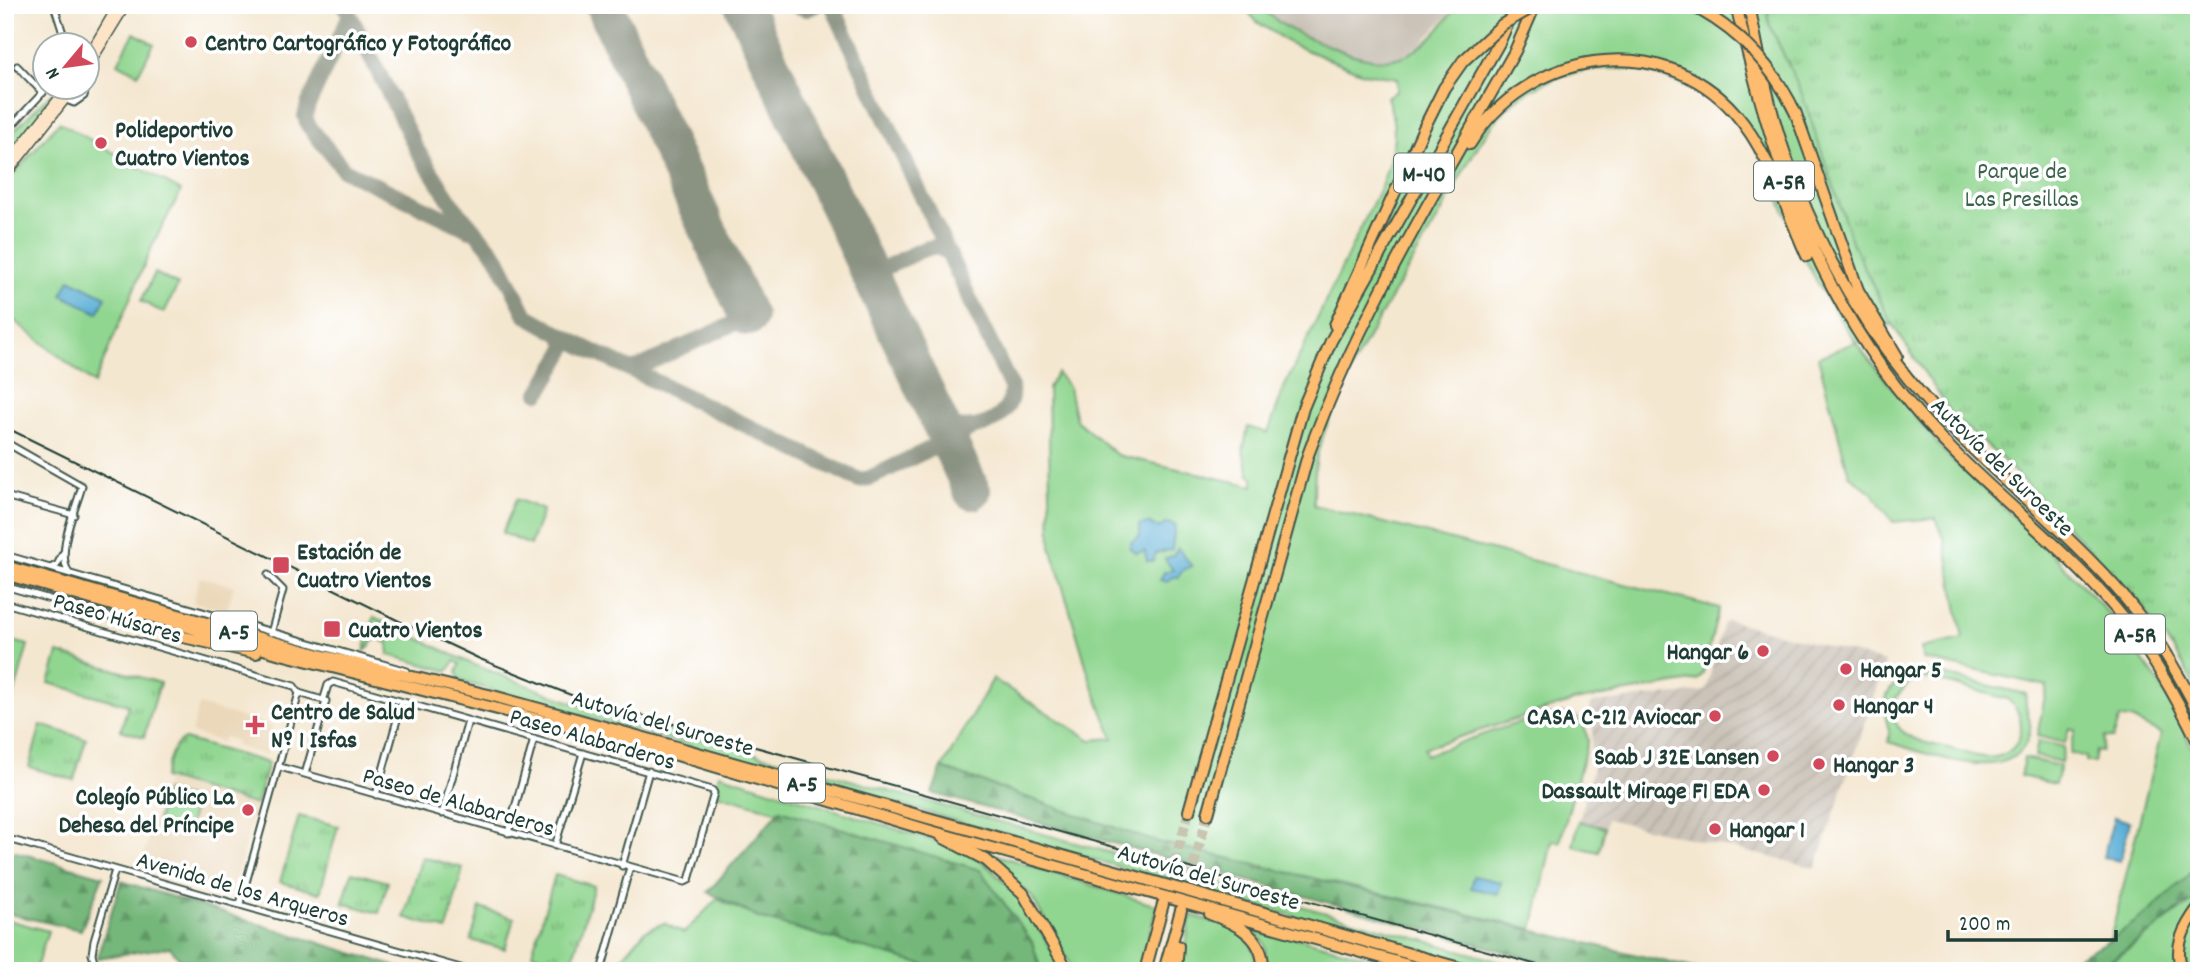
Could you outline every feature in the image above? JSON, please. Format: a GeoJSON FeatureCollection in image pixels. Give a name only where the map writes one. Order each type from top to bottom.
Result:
{"type":"FeatureCollection","features":[{"type":"Feature","properties":{"kind":"highway","name":"M-40"},"geometry":{"type":"LineString","coordinates":[[1189,811],[1303,408],[1331,341],[1500,41],[1517,5]]}},
{"type":"Feature","properties":{"kind":"highway","name":"M-40"},"geometry":{"type":"LineString","coordinates":[[1208,814],[1321,422],[1361,328],[1516,51],[1536,5]]}},
{"type":"Feature","properties":{"kind":"highway"},"geometry":{"type":"LineString","coordinates":[[1331,341],[1338,313],[1444,88],[1463,61],[1503,24],[1536,5]]}},
{"type":"Feature","properties":{"kind":"highway"},"geometry":{"type":"LineString","coordinates":[[1688,5],[1732,30],[1762,59],[1786,94],[1796,114],[1858,290],[1894,351],[1942,418]]}},
{"type":"Feature","properties":{"kind":"highway","name":"Autovía del Suroeste"},"geometry":{"type":"LineString","coordinates":[[1736,5],[1759,104],[1796,213],[1816,259],[1864,345],[1910,404],[1959,458],[2049,540],[2115,608],[2167,680],[2199,744]]}},
{"type":"Feature","properties":{"kind":"highway","name":"Autovía del Suroeste"},"geometry":{"type":"LineString","coordinates":[[1749,5],[1768,99],[1784,153],[1811,220],[1837,274],[1889,356],[1942,418],[2000,478],[2070,539],[2127,600],[2181,679],[2199,714]]}},
{"type":"Feature","properties":{"kind":"highway"},"geometry":{"type":"LineString","coordinates":[[1429,204],[1451,178],[1493,113],[1525,85],[1548,73],[1597,61],[1622,60],[1672,71],[1713,94],[1734,112],[1752,135],[1810,262],[1864,345]]}},
{"type":"Feature","properties":{"kind":"highway","name":"Autovía del Suroeste"},"geometry":{"type":"LineString","coordinates":[[5,566],[320,655],[463,689],[1470,971]]}},
{"type":"Feature","properties":{"kind":"highway","name":"Autovía del Suroeste"},"geometry":{"type":"LineString","coordinates":[[5,574],[351,672],[667,752],[931,831],[1429,971]]}},
{"type":"Feature","properties":{"kind":"highway"},"geometry":{"type":"LineString","coordinates":[[174,635],[341,673],[351,672]]}},
{"type":"Feature","properties":{"kind":"highway"},"geometry":{"type":"LineString","coordinates":[[931,831],[986,860],[1006,876],[1037,912],[1068,971]]}},
{"type":"Feature","properties":{"kind":"highway"},"geometry":{"type":"LineString","coordinates":[[1072,870],[1077,874],[1196,909],[1234,924],[1256,940],[1263,956],[1263,971]]}},
{"type":"Feature","properties":{"kind":"highway"},"geometry":{"type":"LineString","coordinates":[[1145,971],[1163,904]]}},
{"type":"Feature","properties":{"kind":"highway"},"geometry":{"type":"LineString","coordinates":[[2183,971],[2179,943],[2188,921],[2199,907]]}},
{"type":"Feature","properties":{"kind":"highway"},"geometry":{"type":"LineString","coordinates":[[1164,971],[1181,910],[1176,971]]}},
{"type":"Feature","properties":{"kind":"highway"},"geometry":{"type":"LineString","coordinates":[[1345,971],[1378,968],[1404,971]]}},
{"type":"Feature","properties":{"kind":"main road"},"geometry":{"type":"LineString","coordinates":[[102,32],[118,5]]}},
{"type":"Feature","properties":{"kind":"main road"},"geometry":{"type":"LineString","coordinates":[[102,44],[126,5]]}},
{"type":"Feature","properties":{"kind":"main road"},"geometry":{"type":"LineString","coordinates":[[5,166],[53,102]]}},
{"type":"Feature","properties":{"kind":"main road"},"geometry":{"type":"LineString","coordinates":[[5,176],[54,102]]}},
{"type":"Feature","properties":{"kind":"street"},"geometry":{"type":"LineString","coordinates":[[54,5],[63,32]]}},
{"type":"Feature","properties":{"kind":"street"},"geometry":{"type":"LineString","coordinates":[[16,66],[32,78]]}},
{"type":"Feature","properties":{"kind":"street"},"geometry":{"type":"LineString","coordinates":[[5,133],[34,102]]}},
{"type":"Feature","properties":{"kind":"street"},"geometry":{"type":"LineString","coordinates":[[5,442],[82,486],[65,550],[64,562],[69,573]]}},
{"type":"Feature","properties":{"kind":"street"},"geometry":{"type":"LineString","coordinates":[[5,496],[74,516]]}},
{"type":"Feature","properties":{"kind":"street"},"geometry":{"type":"LineString","coordinates":[[50,568],[57,565],[65,550]]}},
{"type":"Feature","properties":{"kind":"street"},"geometry":{"type":"LineString","coordinates":[[5,555],[271,633],[452,682],[463,689]]}},
{"type":"Feature","properties":{"kind":"street"},"geometry":{"type":"LineString","coordinates":[[268,575],[283,590],[271,633]]}},
{"type":"Feature","properties":{"kind":"street"},"geometry":{"type":"LineString","coordinates":[[5,586],[174,635]]}},
{"type":"Feature","properties":{"kind":"street","name":"Paseo Húsares"},"geometry":{"type":"LineString","coordinates":[[5,603],[294,685],[299,693],[324,698]]}},
{"type":"Feature","properties":{"kind":"street","name":"Paseo Alabarderos"},"geometry":{"type":"LineString","coordinates":[[324,698],[328,685],[333,682],[649,771],[714,793],[689,880],[685,882],[630,867]]}},
{"type":"Feature","properties":{"kind":"street"},"geometry":{"type":"LineString","coordinates":[[240,904],[299,693]]}},
{"type":"Feature","properties":{"kind":"street"},"geometry":{"type":"LineString","coordinates":[[305,774],[326,701],[324,698]]}},
{"type":"Feature","properties":{"kind":"street"},"geometry":{"type":"LineString","coordinates":[[376,795],[402,702]]}},
{"type":"Feature","properties":{"kind":"street"},"geometry":{"type":"LineString","coordinates":[[442,814],[468,720]]}},
{"type":"Feature","properties":{"kind":"street"},"geometry":{"type":"LineString","coordinates":[[508,833],[534,739]]}},
{"type":"Feature","properties":{"kind":"street"},"geometry":{"type":"LineString","coordinates":[[555,846],[583,752]]}},
{"type":"Feature","properties":{"kind":"street","name":"Paseo de Alabarderos"},"geometry":{"type":"LineString","coordinates":[[279,767],[630,867]]}},
{"type":"Feature","properties":{"kind":"street"},"geometry":{"type":"LineString","coordinates":[[622,866],[649,771]]}},
{"type":"Feature","properties":{"kind":"street","name":"Avenida de los Arqueros"},"geometry":{"type":"LineString","coordinates":[[5,838],[471,971]]}},
{"type":"Feature","properties":{"kind":"street"},"geometry":{"type":"LineString","coordinates":[[601,971],[630,867]]}},
{"type":"Feature","properties":{"kind":"street"},"geometry":{"type":"LineString","coordinates":[[97,971],[92,954],[94,941],[115,870]]}},
{"type":"Feature","properties":{"kind":"shaded area"},"geometry":{"type":"Polygon","coordinates":[[[1258,5],[1457,5],[1420,45],[1391,62],[1359,59],[1289,29],[1258,5]]]}},
{"type":"Feature","properties":{"kind":"shaded area"},"geometry":{"type":"Polygon","coordinates":[[[200,577],[234,586],[227,611],[193,602],[200,577]]]}},
{"type":"Feature","properties":{"kind":"shaded area"},"geometry":{"type":"Polygon","coordinates":[[[1728,620],[1885,662],[1816,868],[1607,819],[1605,828],[1579,821],[1596,757],[1590,755],[1592,703],[1706,691],[1723,623],[1728,620]]]}},
{"type":"Feature","properties":{"kind":"shaded area"},"geometry":{"type":"Polygon","coordinates":[[[199,705],[273,726],[265,755],[235,746],[236,741],[224,737],[222,742],[191,733],[199,705]]]}},
{"type":"Feature","properties":{"kind":"shaded area"},"geometry":{"type":"Polygon","coordinates":[[[166,781],[256,807],[231,895],[140,867],[166,781]]]}},
{"type":"Feature","properties":{"kind":"green space"},"geometry":{"type":"Polygon","coordinates":[[[1242,5],[1262,9],[1293,31],[1353,55],[1389,59],[1417,49],[1444,23],[1457,5],[1766,5],[1770,26],[1802,94],[1853,244],[1892,324],[1856,343],[1945,453],[2044,545],[2110,615],[2160,684],[2199,762],[2199,866],[2150,911],[2110,940],[2161,734],[2131,719],[2120,718],[2113,738],[2105,737],[2102,752],[2096,751],[2094,763],[2086,761],[2086,757],[2070,753],[2075,730],[2069,728],[2065,743],[2037,736],[2047,686],[1923,659],[1921,648],[1963,639],[1945,541],[1936,518],[1893,522],[1872,493],[1849,475],[1818,357],[1856,342],[1811,271],[1759,154],[1732,117],[1693,90],[1670,80],[1622,69],[1573,73],[1549,81],[1512,104],[1486,134],[1355,362],[1328,422],[1315,471],[1314,505],[1719,608],[1703,673],[1698,680],[1574,701],[1424,748],[1426,755],[1544,716],[1574,715],[1584,726],[1588,740],[1560,842],[1552,841],[1533,929],[1150,840],[942,768],[993,679],[1091,740],[1113,738],[1091,682],[1051,547],[1048,388],[1057,373],[1069,388],[1076,420],[1117,455],[1253,486],[1253,478],[1249,475],[1243,451],[1248,427],[1268,433],[1283,390],[1382,184],[1394,141],[1393,121],[1387,97],[1397,91],[1397,78],[1363,73],[1291,44],[1257,22],[1242,5]]]}},
{"type":"Feature","properties":{"kind":"green space","name":"Parque de Las Presillas"},"geometry":{"type":"Polygon","coordinates":[[[1766,5],[2199,5],[2199,694],[2179,658],[2135,596],[2003,460],[1954,417],[1892,324],[1853,244],[1802,94],[1770,25],[1766,5]]]}},
{"type":"Feature","properties":{"kind":"green space"},"geometry":{"type":"Polygon","coordinates":[[[134,33],[154,44],[138,74],[118,63],[134,33]]]}},
{"type":"Feature","properties":{"kind":"green space"},"geometry":{"type":"Polygon","coordinates":[[[42,102],[54,102],[5,161],[5,140],[42,102]]]}},
{"type":"Feature","properties":{"kind":"green space"},"geometry":{"type":"Polygon","coordinates":[[[59,122],[181,191],[153,244],[94,384],[5,313],[5,184],[59,122]]]}},
{"type":"Feature","properties":{"kind":"green space"},"geometry":{"type":"Polygon","coordinates":[[[155,273],[178,285],[164,313],[141,301],[155,273]]]}},
{"type":"Feature","properties":{"kind":"green space"},"geometry":{"type":"Polygon","coordinates":[[[516,499],[543,510],[530,545],[502,533],[516,499]]]}},
{"type":"Feature","properties":{"kind":"green space"},"geometry":{"type":"Polygon","coordinates":[[[374,617],[472,664],[571,702],[1534,971],[1489,971],[467,683],[459,680],[457,672],[460,664],[455,661],[448,671],[389,655],[388,643],[376,638],[364,652],[374,617]]]}},
{"type":"Feature","properties":{"kind":"green space"},"geometry":{"type":"Polygon","coordinates":[[[5,639],[28,645],[9,713],[5,712],[5,639]]]}},
{"type":"Feature","properties":{"kind":"green space"},"geometry":{"type":"Polygon","coordinates":[[[58,653],[160,683],[144,737],[121,730],[128,705],[49,683],[58,653]]]}},
{"type":"Feature","properties":{"kind":"green space"},"geometry":{"type":"Polygon","coordinates":[[[1922,670],[2026,694],[2030,731],[2020,752],[2005,761],[1966,763],[1888,742],[1886,698],[1894,684],[1922,670]],[[1929,678],[1910,682],[1896,697],[1893,710],[1895,721],[1909,736],[1974,755],[1995,757],[2013,748],[2020,732],[2019,715],[2007,699],[1929,678]]]}},
{"type":"Feature","properties":{"kind":"green space"},"geometry":{"type":"Polygon","coordinates":[[[41,725],[86,739],[74,780],[29,767],[41,725]]]}},
{"type":"Feature","properties":{"kind":"green space"},"geometry":{"type":"Polygon","coordinates":[[[184,739],[268,763],[256,805],[164,778],[173,751],[184,739]]]}},
{"type":"Feature","properties":{"kind":"green space"},"geometry":{"type":"Polygon","coordinates":[[[2038,741],[2064,747],[2061,762],[2035,756],[2038,741]]]}},
{"type":"Feature","properties":{"kind":"green space"},"geometry":{"type":"Polygon","coordinates":[[[2024,758],[2060,766],[2055,784],[2020,776],[2024,758]]]}},
{"type":"Feature","properties":{"kind":"green space"},"geometry":{"type":"Polygon","coordinates":[[[942,768],[1150,840],[1705,971],[1575,971],[932,793],[942,768]]]}},
{"type":"Feature","properties":{"kind":"green space"},"geometry":{"type":"Polygon","coordinates":[[[719,774],[948,845],[980,860],[1023,899],[1063,971],[1041,971],[1032,942],[980,870],[714,793],[719,774]]]}},
{"type":"Feature","properties":{"kind":"green space"},"geometry":{"type":"Polygon","coordinates":[[[165,791],[196,800],[188,830],[157,821],[165,791]]]}},
{"type":"Feature","properties":{"kind":"green space"},"geometry":{"type":"Polygon","coordinates":[[[780,810],[980,870],[1032,942],[1041,971],[945,971],[759,918],[708,892],[780,810]]]}},
{"type":"Feature","properties":{"kind":"green space"},"geometry":{"type":"Polygon","coordinates":[[[299,816],[338,826],[320,893],[280,882],[299,816]]]}},
{"type":"Feature","properties":{"kind":"green space"},"geometry":{"type":"Polygon","coordinates":[[[1579,821],[1605,828],[1599,852],[1573,846],[1579,821]]]}},
{"type":"Feature","properties":{"kind":"green space"},"geometry":{"type":"Polygon","coordinates":[[[956,842],[1157,906],[1139,971],[1074,971],[1030,894],[956,842]]]}},
{"type":"Feature","properties":{"kind":"green space"},"geometry":{"type":"Polygon","coordinates":[[[5,849],[103,876],[81,930],[5,913],[5,849]]]}},
{"type":"Feature","properties":{"kind":"green space"},"geometry":{"type":"Polygon","coordinates":[[[422,857],[463,868],[447,930],[404,917],[422,857]]]}},
{"type":"Feature","properties":{"kind":"green space"},"geometry":{"type":"Polygon","coordinates":[[[2199,866],[2198,901],[2182,906],[2156,929],[2094,971],[2052,971],[2110,940],[2150,911],[2199,866]]]}},
{"type":"Feature","properties":{"kind":"green space"},"geometry":{"type":"Polygon","coordinates":[[[352,872],[388,882],[379,913],[343,903],[352,872]]]}},
{"type":"Feature","properties":{"kind":"green space"},"geometry":{"type":"Polygon","coordinates":[[[555,875],[594,886],[571,965],[532,953],[555,875]]]}},
{"type":"Feature","properties":{"kind":"green space"},"geometry":{"type":"Polygon","coordinates":[[[121,881],[407,971],[196,971],[188,960],[183,963],[170,947],[97,958],[121,881]]]}},
{"type":"Feature","properties":{"kind":"green space"},"geometry":{"type":"Polygon","coordinates":[[[717,899],[759,918],[945,971],[611,971],[645,931],[664,923],[684,933],[717,899]]]}},
{"type":"Feature","properties":{"kind":"green space"},"geometry":{"type":"Polygon","coordinates":[[[2199,899],[2199,971],[2094,971],[2185,907],[2199,899]]]}},
{"type":"Feature","properties":{"kind":"green space"},"geometry":{"type":"Polygon","coordinates":[[[480,908],[514,918],[505,949],[471,940],[480,908]]]}},
{"type":"Feature","properties":{"kind":"green space"},"geometry":{"type":"Polygon","coordinates":[[[1191,915],[1227,926],[1245,937],[1256,957],[1257,971],[1180,971],[1191,915]]]}},
{"type":"Feature","properties":{"kind":"green space"},"geometry":{"type":"Polygon","coordinates":[[[5,919],[48,931],[35,971],[5,963],[5,919]]]}},
{"type":"Feature","properties":{"kind":"green space"},"geometry":{"type":"Polygon","coordinates":[[[1252,926],[1377,959],[1372,963],[1325,971],[1267,971],[1265,945],[1252,926]]]}},
{"type":"Feature","properties":{"kind":"water"},"geometry":{"type":"Polygon","coordinates":[[[70,279],[106,297],[98,313],[62,295],[70,279]]]}},
{"type":"Feature","properties":{"kind":"water"},"geometry":{"type":"Polygon","coordinates":[[[1147,523],[1159,528],[1166,523],[1175,525],[1172,550],[1156,553],[1153,561],[1147,561],[1145,551],[1136,553],[1130,548],[1131,542],[1140,536],[1140,525],[1147,523]]]}},
{"type":"Feature","properties":{"kind":"water"},"geometry":{"type":"Polygon","coordinates":[[[1178,548],[1192,566],[1167,582],[1160,580],[1164,572],[1173,570],[1165,559],[1174,555],[1178,548]]]}},
{"type":"Feature","properties":{"kind":"water"},"geometry":{"type":"Polygon","coordinates":[[[2114,817],[2130,822],[2120,861],[2103,857],[2114,817]]]}},
{"type":"Feature","properties":{"kind":"water"},"geometry":{"type":"Polygon","coordinates":[[[1474,876],[1501,882],[1498,894],[1471,888],[1474,876]]]}},
{"type":"Feature","properties":{"kind":"taxiway"},"geometry":{"type":"LineString","coordinates":[[345,5],[417,150],[455,208],[496,255],[526,315],[582,346],[859,480],[870,478],[971,429]]}},
{"type":"Feature","properties":{"kind":"taxiway"},"geometry":{"type":"LineString","coordinates":[[794,5],[807,9],[816,5]]}},
{"type":"Feature","properties":{"kind":"taxiway"},"geometry":{"type":"LineString","coordinates":[[832,5],[1011,387],[1010,400],[1005,410],[984,425],[958,427],[946,423],[936,415]]}},
{"type":"Feature","properties":{"kind":"taxiway"},"geometry":{"type":"LineString","coordinates":[[349,17],[308,105],[305,116],[308,125],[344,170],[470,230]]}},
{"type":"Feature","properties":{"kind":"taxiway"},"geometry":{"type":"LineString","coordinates":[[861,256],[867,263],[883,268],[934,247],[943,249],[950,255]]}},
{"type":"Feature","properties":{"kind":"taxiway"},"geometry":{"type":"LineString","coordinates":[[633,370],[748,317]]}},
{"type":"Feature","properties":{"kind":"taxiway"},"geometry":{"type":"LineString","coordinates":[[539,393],[564,351],[566,344],[562,335]]}},
{"type":"Feature","properties":{"kind":"runway"},"geometry":{"type":"LineString","coordinates":[[604,5],[748,317]]}},
{"type":"Feature","properties":{"kind":"runway"},"geometry":{"type":"LineString","coordinates":[[743,5],[972,491]]}},
{"type":"Feature","properties":{"kind":"tunnel"},"geometry":{"type":"LineString","coordinates":[[1166,893],[1189,811]]}},
{"type":"Feature","properties":{"kind":"tunnel"},"geometry":{"type":"LineString","coordinates":[[1181,910],[1208,814]]}},
{"type":"Feature","properties":{"kind":"railway"},"geometry":{"type":"LineString","coordinates":[[5,427],[399,621],[480,659],[576,697],[1559,971]]}},
{"type":"Feature","properties":{"kind":"place","name":"Centro Cartográfico y Fotográfico"},"geometry":{"type":"Point","coordinates":[191,42]}},
{"type":"Feature","properties":{"kind":"place","name":"Polideportivo Cuatro Vientos"},"geometry":{"type":"Point","coordinates":[101,143]}},
{"type":"Feature","properties":{"kind":"place","name":"Estación de Cuatro Vientos"},"geometry":{"type":"Point","coordinates":[281,565]}},
{"type":"Feature","properties":{"kind":"place","name":"Cuatro Vientos"},"geometry":{"type":"Point","coordinates":[332,629]}},
{"type":"Feature","properties":{"kind":"place","name":"Hangar 6"},"geometry":{"type":"Point","coordinates":[1763,651]}},
{"type":"Feature","properties":{"kind":"place","name":"Hangar 5"},"geometry":{"type":"Point","coordinates":[1846,669]}},
{"type":"Feature","properties":{"kind":"place","name":"Hangar 4"},"geometry":{"type":"Point","coordinates":[1839,705]}},
{"type":"Feature","properties":{"kind":"place","name":"CASA C-212 Aviocar"},"geometry":{"type":"Point","coordinates":[1715,716]}},
{"type":"Feature","properties":{"kind":"place","name":"Centro de Salud Nº 1 Isfas"},"geometry":{"type":"Point","coordinates":[255,725]}},
{"type":"Feature","properties":{"kind":"place","name":"Saab J 32E Lansen"},"geometry":{"type":"Point","coordinates":[1773,756]}},
{"type":"Feature","properties":{"kind":"place","name":"Hangar 3"},"geometry":{"type":"Point","coordinates":[1819,764]}},
{"type":"Feature","properties":{"kind":"place","name":"Dassault Mirage F1 EDA"},"geometry":{"type":"Point","coordinates":[1764,790]}},
{"type":"Feature","properties":{"kind":"place","name":"Colegío Público La Dehesa del Príncipe"},"geometry":{"type":"Point","coordinates":[248,810]}},
{"type":"Feature","properties":{"kind":"place","name":"Hangar 1"},"geometry":{"type":"Point","coordinates":[1715,829]}}]}
